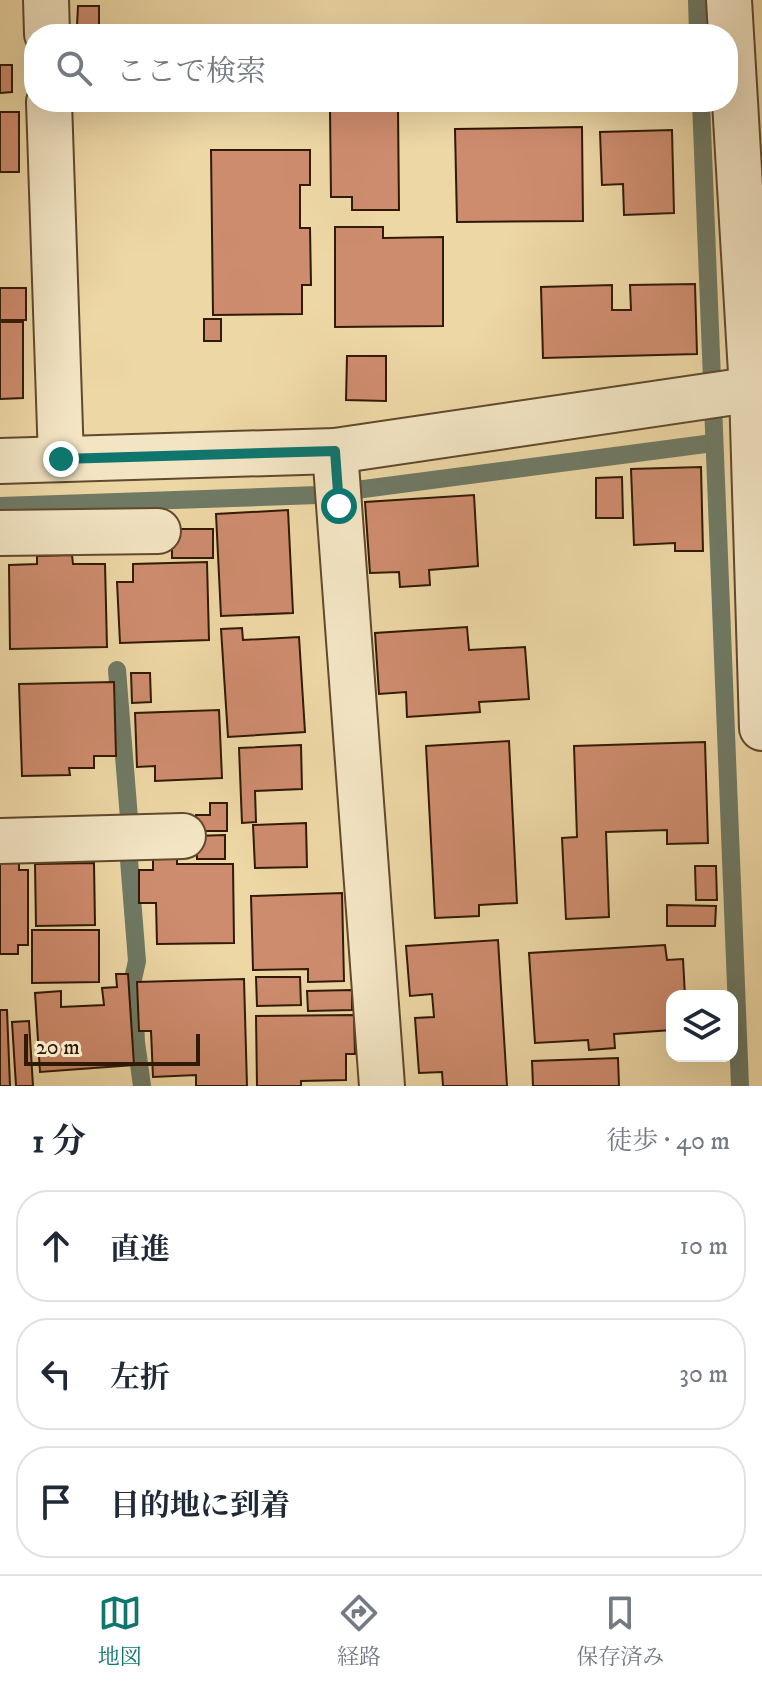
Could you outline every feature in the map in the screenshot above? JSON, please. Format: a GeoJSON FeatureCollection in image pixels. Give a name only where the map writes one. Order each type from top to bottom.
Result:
{"type":"FeatureCollection","features":[{"type":"Feature","properties":{"kind":"street"},"geometry":{"type":"LineString","coordinates":[[46,0],[47,24]]}},
{"type":"Feature","properties":{"kind":"street"},"geometry":{"type":"LineString","coordinates":[[729,0],[729,24]]}},
{"type":"Feature","properties":{"kind":"street"},"geometry":{"type":"LineString","coordinates":[[49,112],[61,459]]}},
{"type":"Feature","properties":{"kind":"street"},"geometry":{"type":"LineString","coordinates":[[731,112],[734,392],[762,728]]}},
{"type":"Feature","properties":{"kind":"street"},"geometry":{"type":"LineString","coordinates":[[0,461],[61,459],[338,478],[734,392]]}},
{"type":"Feature","properties":{"kind":"street"},"geometry":{"type":"LineString","coordinates":[[338,478],[382,1086]]}},
{"type":"Feature","properties":{"kind":"street"},"geometry":{"type":"LineString","coordinates":[[0,533],[158,531]]}},
{"type":"Feature","properties":{"kind":"street"},"geometry":{"type":"LineString","coordinates":[[0,841],[183,836]]}},
{"type":"Feature","properties":{"kind":"building"},"geometry":{"type":"Polygon","coordinates":[[[78,6],[99,6],[99,24],[77,24],[78,6]]]}},
{"type":"Feature","properties":{"kind":"building"},"geometry":{"type":"Polygon","coordinates":[[[0,65],[12,65],[12,92],[0,93],[0,65]]]}},
{"type":"Feature","properties":{"kind":"building"},"geometry":{"type":"Polygon","coordinates":[[[0,112],[19,112],[19,172],[0,172],[0,112]]]}},
{"type":"Feature","properties":{"kind":"building"},"geometry":{"type":"Polygon","coordinates":[[[330,112],[398,112],[399,210],[352,210],[352,197],[331,197],[330,112]]]}},
{"type":"Feature","properties":{"kind":"building"},"geometry":{"type":"Polygon","coordinates":[[[582,127],[583,221],[457,222],[455,129],[582,127]]]}},
{"type":"Feature","properties":{"kind":"building"},"geometry":{"type":"Polygon","coordinates":[[[672,130],[674,213],[624,215],[623,184],[602,185],[600,132],[672,130]]]}},
{"type":"Feature","properties":{"kind":"building"},"geometry":{"type":"Polygon","coordinates":[[[211,150],[310,150],[310,185],[300,185],[300,228],[310,228],[311,285],[302,285],[302,314],[213,315],[211,150]]]}},
{"type":"Feature","properties":{"kind":"building"},"geometry":{"type":"Polygon","coordinates":[[[335,227],[383,227],[383,238],[443,237],[443,326],[335,327],[335,227]]]}},
{"type":"Feature","properties":{"kind":"building"},"geometry":{"type":"Polygon","coordinates":[[[695,284],[697,354],[543,358],[541,287],[612,285],[612,310],[631,310],[630,285],[695,284]]]}},
{"type":"Feature","properties":{"kind":"building"},"geometry":{"type":"Polygon","coordinates":[[[0,288],[26,288],[26,320],[0,320],[0,288]]]}},
{"type":"Feature","properties":{"kind":"building"},"geometry":{"type":"Polygon","coordinates":[[[204,319],[221,319],[221,341],[204,341],[204,319]]]}},
{"type":"Feature","properties":{"kind":"building"},"geometry":{"type":"Polygon","coordinates":[[[0,322],[23,322],[23,398],[0,399],[0,322]]]}},
{"type":"Feature","properties":{"kind":"building"},"geometry":{"type":"Polygon","coordinates":[[[347,356],[386,356],[386,401],[346,400],[347,356]]]}},
{"type":"Feature","properties":{"kind":"building"},"geometry":{"type":"Polygon","coordinates":[[[701,467],[703,551],[675,551],[675,543],[634,545],[631,469],[701,467]]]}},
{"type":"Feature","properties":{"kind":"building"},"geometry":{"type":"Polygon","coordinates":[[[622,477],[623,518],[596,518],[596,478],[622,477]]]}},
{"type":"Feature","properties":{"kind":"building"},"geometry":{"type":"Polygon","coordinates":[[[474,495],[478,566],[429,570],[430,585],[400,587],[399,572],[370,573],[365,502],[474,495]]]}},
{"type":"Feature","properties":{"kind":"building"},"geometry":{"type":"Polygon","coordinates":[[[288,510],[293,613],[221,616],[216,514],[288,510]]]}},
{"type":"Feature","properties":{"kind":"building"},"geometry":{"type":"Polygon","coordinates":[[[172,529],[213,529],[213,558],[172,558],[172,529]]]}},
{"type":"Feature","properties":{"kind":"building"},"geometry":{"type":"Polygon","coordinates":[[[72,555],[73,564],[105,564],[107,647],[10,649],[9,565],[37,564],[37,556],[72,555]]]}},
{"type":"Feature","properties":{"kind":"building"},"geometry":{"type":"Polygon","coordinates":[[[207,562],[209,640],[120,643],[117,582],[133,582],[133,564],[207,562]]]}},
{"type":"Feature","properties":{"kind":"building"},"geometry":{"type":"Polygon","coordinates":[[[467,627],[469,650],[525,647],[529,699],[479,702],[480,712],[407,717],[406,692],[379,694],[375,633],[467,627]]]}},
{"type":"Feature","properties":{"kind":"building"},"geometry":{"type":"Polygon","coordinates":[[[242,628],[243,640],[299,637],[305,732],[228,737],[221,629],[242,628]]]}},
{"type":"Feature","properties":{"kind":"building"},"geometry":{"type":"Polygon","coordinates":[[[131,673],[150,673],[151,702],[132,703],[131,673]]]}},
{"type":"Feature","properties":{"kind":"building"},"geometry":{"type":"Polygon","coordinates":[[[114,682],[116,756],[94,756],[94,768],[69,768],[70,775],[22,776],[19,684],[114,682]]]}},
{"type":"Feature","properties":{"kind":"building"},"geometry":{"type":"Polygon","coordinates":[[[219,710],[222,778],[155,781],[155,766],[137,767],[135,713],[219,710]]]}},
{"type":"Feature","properties":{"kind":"building"},"geometry":{"type":"Polygon","coordinates":[[[509,741],[517,903],[479,905],[479,916],[435,918],[426,746],[509,741]]]}},
{"type":"Feature","properties":{"kind":"building"},"geometry":{"type":"Polygon","coordinates":[[[705,742],[708,843],[667,844],[667,830],[606,832],[609,917],[566,919],[562,838],[577,837],[574,746],[705,742]]]}},
{"type":"Feature","properties":{"kind":"building"},"geometry":{"type":"Polygon","coordinates":[[[301,745],[302,789],[255,791],[256,822],[242,823],[239,748],[301,745]]]}},
{"type":"Feature","properties":{"kind":"building"},"geometry":{"type":"Polygon","coordinates":[[[210,803],[227,803],[227,831],[196,831],[196,815],[210,815],[210,803]]]}},
{"type":"Feature","properties":{"kind":"building"},"geometry":{"type":"Polygon","coordinates":[[[306,823],[307,867],[255,868],[253,825],[306,823]]]}},
{"type":"Feature","properties":{"kind":"building"},"geometry":{"type":"Polygon","coordinates":[[[225,835],[225,859],[197,859],[196,836],[225,835]]]}},
{"type":"Feature","properties":{"kind":"building"},"geometry":{"type":"Polygon","coordinates":[[[153,858],[177,858],[177,864],[233,864],[234,943],[157,944],[156,903],[139,903],[139,870],[153,870],[153,858]]]}},
{"type":"Feature","properties":{"kind":"building"},"geometry":{"type":"Polygon","coordinates":[[[0,863],[19,863],[19,870],[28,870],[28,945],[18,945],[18,954],[0,954],[0,863]]]}},
{"type":"Feature","properties":{"kind":"building"},"geometry":{"type":"Polygon","coordinates":[[[94,863],[95,925],[36,926],[35,864],[94,863]]]}},
{"type":"Feature","properties":{"kind":"building"},"geometry":{"type":"Polygon","coordinates":[[[695,866],[716,866],[717,900],[696,900],[695,866]]]}},
{"type":"Feature","properties":{"kind":"building"},"geometry":{"type":"Polygon","coordinates":[[[342,893],[344,981],[308,982],[308,969],[253,970],[251,896],[342,893]]]}},
{"type":"Feature","properties":{"kind":"building"},"geometry":{"type":"Polygon","coordinates":[[[667,905],[716,906],[715,926],[667,926],[667,905]]]}},
{"type":"Feature","properties":{"kind":"building"},"geometry":{"type":"Polygon","coordinates":[[[32,930],[99,930],[99,982],[32,983],[32,930]]]}},
{"type":"Feature","properties":{"kind":"building"},"geometry":{"type":"Polygon","coordinates":[[[498,940],[507,1086],[443,1086],[442,1072],[419,1073],[415,1018],[434,1017],[432,994],[410,996],[406,946],[498,940]]]}},
{"type":"Feature","properties":{"kind":"building"},"geometry":{"type":"Polygon","coordinates":[[[665,945],[667,960],[683,959],[685,990],[666,990],[666,1030],[614,1034],[615,1048],[589,1050],[588,1040],[535,1043],[529,953],[665,945]]]}},
{"type":"Feature","properties":{"kind":"building"},"geometry":{"type":"Polygon","coordinates":[[[116,974],[128,974],[134,1065],[40,1072],[35,993],[61,991],[61,1007],[104,1005],[102,988],[117,987],[116,974]]]}},
{"type":"Feature","properties":{"kind":"building"},"geometry":{"type":"Polygon","coordinates":[[[256,977],[300,977],[301,1005],[257,1006],[256,977]]]}},
{"type":"Feature","properties":{"kind":"building"},"geometry":{"type":"Polygon","coordinates":[[[244,979],[247,1086],[196,1086],[196,1075],[153,1077],[151,1031],[139,1031],[137,982],[244,979]]]}},
{"type":"Feature","properties":{"kind":"building"},"geometry":{"type":"Polygon","coordinates":[[[352,990],[352,1010],[308,1011],[307,991],[352,990]]]}},
{"type":"Feature","properties":{"kind":"building"},"geometry":{"type":"Polygon","coordinates":[[[0,1010],[7,1010],[10,1086],[0,1086],[0,1010]]]}},
{"type":"Feature","properties":{"kind":"building"},"geometry":{"type":"Polygon","coordinates":[[[354,1015],[355,1054],[346,1054],[346,1080],[301,1081],[301,1086],[257,1086],[256,1016],[354,1015]]]}},
{"type":"Feature","properties":{"kind":"building"},"geometry":{"type":"Polygon","coordinates":[[[29,1021],[33,1086],[16,1086],[12,1022],[29,1021]]]}},
{"type":"Feature","properties":{"kind":"building"},"geometry":{"type":"Polygon","coordinates":[[[618,1058],[619,1086],[533,1086],[532,1061],[618,1058]]]}},
{"type":"Feature","properties":{"kind":"waterway"},"geometry":{"type":"LineString","coordinates":[[697,0],[698,24]]}},
{"type":"Feature","properties":{"kind":"waterway"},"geometry":{"type":"LineString","coordinates":[[701,112],[740,1086]]}},
{"type":"Feature","properties":{"kind":"waterway"},"geometry":{"type":"LineString","coordinates":[[0,506],[318,495],[713,443]]}},
{"type":"Feature","properties":{"kind":"waterway"},"geometry":{"type":"LineString","coordinates":[[117,670],[129,818]]}},
{"type":"Feature","properties":{"kind":"waterway"},"geometry":{"type":"LineString","coordinates":[[129,860],[137,961],[133,979],[136,1042],[142,1086]]}},
{"type":"Feature","properties":{"kind":"route"},"geometry":{"type":"LineString","coordinates":[[61,459],[335,451],[339,506]]}}]}
